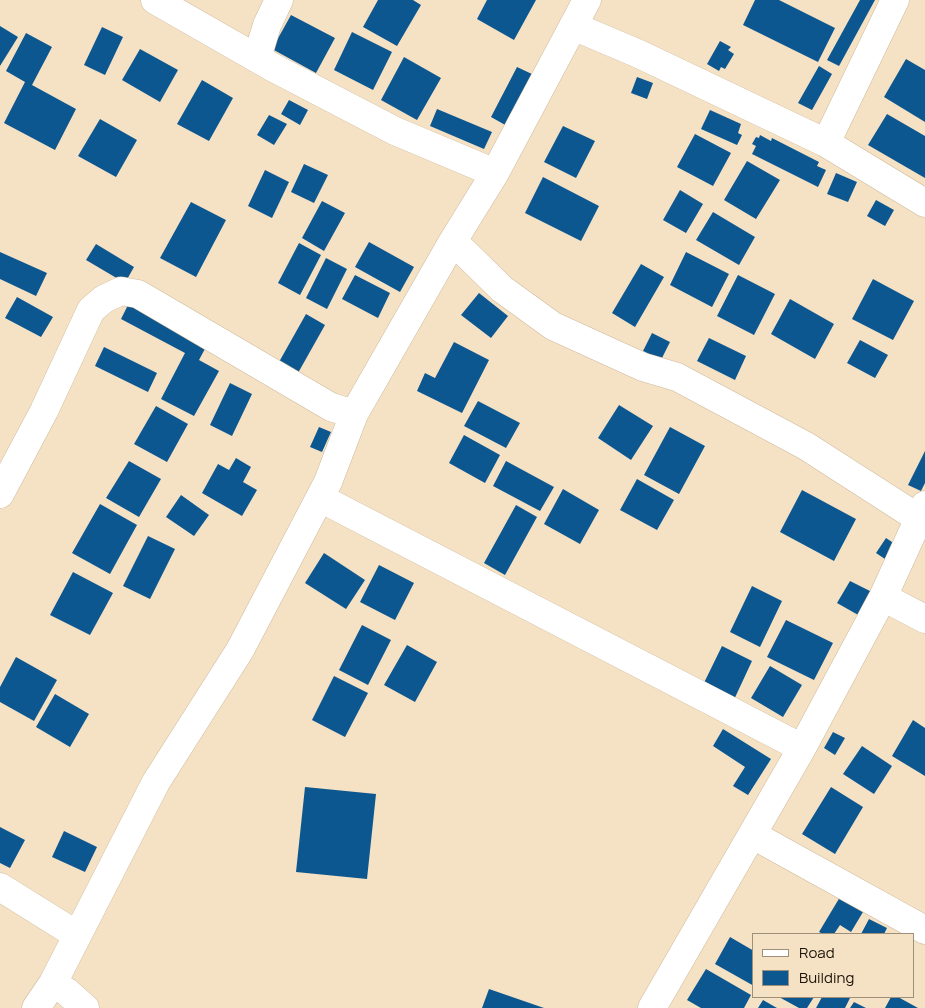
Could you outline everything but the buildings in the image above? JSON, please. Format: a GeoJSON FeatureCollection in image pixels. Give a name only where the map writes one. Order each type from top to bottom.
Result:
{"type":"FeatureCollection","features":[{"type":"Feature","properties":{"kind":"street"},"geometry":{"type":"LineString","coordinates":[[155,0],[257,58],[395,131],[495,173]]}},
{"type":"Feature","properties":{"kind":"street"},"geometry":{"type":"LineString","coordinates":[[257,58],[267,25],[279,0]]}},
{"type":"Feature","properties":{"kind":"street"},"geometry":{"type":"LineString","coordinates":[[36,1008],[53,983],[156,782],[240,650],[320,498],[354,414],[453,241],[495,173],[587,0]]}},
{"type":"Feature","properties":{"kind":"street"},"geometry":{"type":"LineString","coordinates":[[826,143],[895,0]]}},
{"type":"Feature","properties":{"kind":"street"},"geometry":{"type":"LineString","coordinates":[[574,26],[639,54],[826,143],[925,203]]}},
{"type":"Feature","properties":{"kind":"street"},"geometry":{"type":"LineString","coordinates":[[453,241],[502,288],[553,326],[644,367],[677,377],[922,511],[883,596],[802,748],[652,1008]]}},
{"type":"Feature","properties":{"kind":"street"},"geometry":{"type":"LineString","coordinates":[[0,494],[44,411],[91,310],[104,299],[121,291],[138,294],[331,407],[354,414]]}},
{"type":"Feature","properties":{"kind":"street"},"geometry":{"type":"LineString","coordinates":[[320,498],[802,748]]}},
{"type":"Feature","properties":{"kind":"street"},"geometry":{"type":"LineString","coordinates":[[883,596],[925,619]]}},
{"type":"Feature","properties":{"kind":"street"},"geometry":{"type":"LineString","coordinates":[[753,834],[925,930]]}},
{"type":"Feature","properties":{"kind":"street"},"geometry":{"type":"LineString","coordinates":[[0,887],[77,935]]}},
{"type":"Feature","properties":{"kind":"street"},"geometry":{"type":"LineString","coordinates":[[53,983],[67,992],[85,1008]]}}]}
